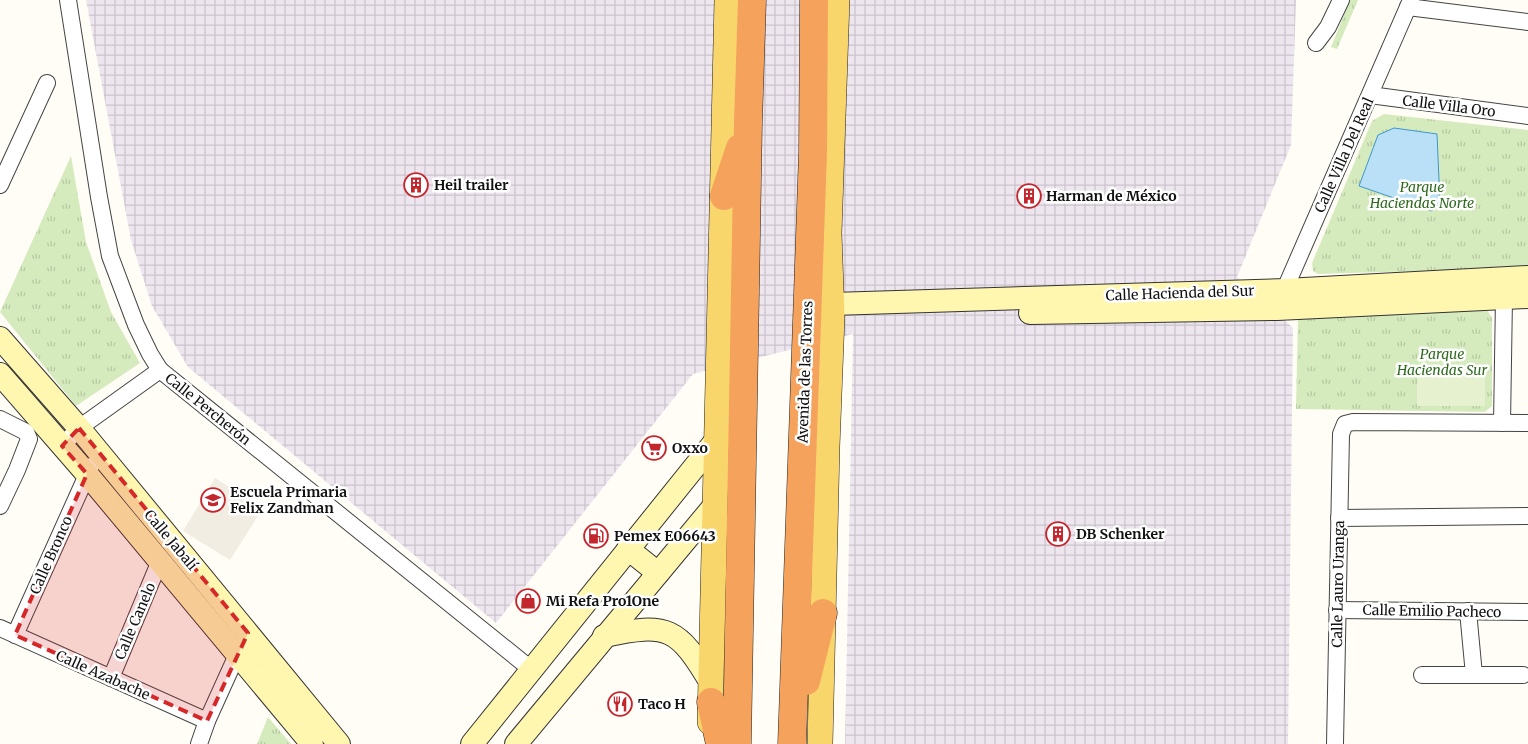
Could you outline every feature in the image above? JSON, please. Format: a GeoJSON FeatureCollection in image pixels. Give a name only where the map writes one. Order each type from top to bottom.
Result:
{"type":"FeatureCollection","features":[{"type":"Feature","properties":{"kind":"highway"},"geometry":{"type":"LineString","coordinates":[[737,744],[748,123],[752,0]]}},
{"type":"Feature","properties":{"kind":"highway","name":"Avenida de las Torres"},"geometry":{"type":"LineString","coordinates":[[793,737],[819,3]]}},
{"type":"Feature","properties":{"kind":"highway"},"geometry":{"type":"LineString","coordinates":[[724,196],[748,123]]}},
{"type":"Feature","properties":{"kind":"highway"},"geometry":{"type":"LineString","coordinates":[[813,152],[829,233]]}},
{"type":"Feature","properties":{"kind":"highway"},"geometry":{"type":"LineString","coordinates":[[793,737],[823,613]]}},
{"type":"Feature","properties":{"kind":"highway"},"geometry":{"type":"LineString","coordinates":[[711,693],[720,744]]}},
{"type":"Feature","properties":{"kind":"main road"},"geometry":{"type":"LineString","coordinates":[[709,744],[714,506],[724,196],[727,0]]}},
{"type":"Feature","properties":{"kind":"main road","name":"Avenida de las Torres"},"geometry":{"type":"LineString","coordinates":[[819,3],[832,310],[820,744]]}},
{"type":"Feature","properties":{"kind":"street","name":"Calle Percherón"},"geometry":{"type":"LineString","coordinates":[[68,0],[110,256],[136,325],[160,370],[532,670]]}},
{"type":"Feature","properties":{"kind":"street"},"geometry":{"type":"LineString","coordinates":[[1316,43],[1328,27],[1342,0]]}},
{"type":"Feature","properties":{"kind":"street"},"geometry":{"type":"LineString","coordinates":[[1410,4],[1528,22]]}},
{"type":"Feature","properties":{"kind":"street","name":"Calle Villa Del Real"},"geometry":{"type":"LineString","coordinates":[[1281,300],[1410,4]]}},
{"type":"Feature","properties":{"kind":"street"},"geometry":{"type":"LineString","coordinates":[[0,184],[47,83]]}},
{"type":"Feature","properties":{"kind":"street","name":"Calle Villa Oro"},"geometry":{"type":"LineString","coordinates":[[1370,95],[1528,116]]}},
{"type":"Feature","properties":{"kind":"street","name":"Calle Hacienda del Sur"},"geometry":{"type":"LineString","coordinates":[[1281,300],[1528,278]]}},
{"type":"Feature","properties":{"kind":"street","name":"Calle Hacienda del Sur"},"geometry":{"type":"LineString","coordinates":[[832,310],[1281,300],[1528,297]]}},
{"type":"Feature","properties":{"kind":"street"},"geometry":{"type":"LineString","coordinates":[[1504,298],[1502,423],[1528,423]]}},
{"type":"Feature","properties":{"kind":"street","name":"Calle Jabalí"},"geometry":{"type":"LineString","coordinates":[[0,338],[79,428],[339,744]]}},
{"type":"Feature","properties":{"kind":"street"},"geometry":{"type":"LineString","coordinates":[[62,446],[79,428],[160,370]]}},
{"type":"Feature","properties":{"kind":"street","name":"Calle Jabalí"},"geometry":{"type":"LineString","coordinates":[[0,374],[87,474],[159,563],[312,744]]}},
{"type":"Feature","properties":{"kind":"street"},"geometry":{"type":"LineString","coordinates":[[0,419],[26,432],[29,439],[18,470],[0,506]]}},
{"type":"Feature","properties":{"kind":"street","name":"Calle Lauro Uranga"},"geometry":{"type":"LineString","coordinates":[[1335,744],[1341,434],[1344,424],[1353,422],[1502,423]]}},
{"type":"Feature","properties":{"kind":"street"},"geometry":{"type":"LineString","coordinates":[[472,744],[717,439]]}},
{"type":"Feature","properties":{"kind":"street","name":"Calle Bronco"},"geometry":{"type":"LineString","coordinates":[[8,632],[99,452]]}},
{"type":"Feature","properties":{"kind":"street"},"geometry":{"type":"LineString","coordinates":[[516,744],[714,506]]}},
{"type":"Feature","properties":{"kind":"street"},"geometry":{"type":"LineString","coordinates":[[1339,518],[1528,516]]}},
{"type":"Feature","properties":{"kind":"street"},"geometry":{"type":"LineString","coordinates":[[628,549],[658,573]]}},
{"type":"Feature","properties":{"kind":"street","name":"Calle Canelo"},"geometry":{"type":"LineString","coordinates":[[111,678],[159,563]]}},
{"type":"Feature","properties":{"kind":"street","name":"Calle Emilio Pacheco"},"geometry":{"type":"LineString","coordinates":[[1337,610],[1528,612]]}},
{"type":"Feature","properties":{"kind":"street"},"geometry":{"type":"LineString","coordinates":[[1468,612],[1474,675]]}},
{"type":"Feature","properties":{"kind":"street"},"geometry":{"type":"LineString","coordinates":[[604,636],[634,630],[654,629],[669,633],[682,640],[693,654],[711,693]]}},
{"type":"Feature","properties":{"kind":"street","name":"Calle Azabache"},"geometry":{"type":"LineString","coordinates":[[8,632],[207,721]]}},
{"type":"Feature","properties":{"kind":"street"},"geometry":{"type":"LineString","coordinates":[[198,744],[236,655],[248,633]]}},
{"type":"Feature","properties":{"kind":"street"},"geometry":{"type":"LineString","coordinates":[[1422,675],[1523,675]]}},
{"type":"Feature","properties":{"kind":"highlighted area"},"geometry":{"type":"Polygon","coordinates":[[[79,428],[248,633],[207,721],[15,635],[87,474],[62,446],[79,428]]]}},
{"type":"Feature","properties":{"kind":"shaded area"},"geometry":{"type":"Polygon","coordinates":[[[86,0],[1296,0],[1291,145],[1237,277],[1293,328],[1288,744],[845,744],[853,334],[693,374],[496,623],[188,367],[152,306],[131,240],[86,0]]]}},
{"type":"Feature","properties":{"kind":"shaded area"},"geometry":{"type":"Polygon","coordinates":[[[215,478],[263,508],[230,560],[183,531],[215,478]]]}},
{"type":"Feature","properties":{"kind":"green space"},"geometry":{"type":"Polygon","coordinates":[[[1350,0],[1358,0],[1337,49],[1331,47],[1350,0]]]}},
{"type":"Feature","properties":{"kind":"green space","name":"Parque Haciendas Norte"},"geometry":{"type":"Polygon","coordinates":[[[1384,114],[1528,130],[1528,265],[1451,270],[1318,274],[1313,271],[1312,263],[1372,121],[1384,114]]]}},
{"type":"Feature","properties":{"kind":"green space"},"geometry":{"type":"Polygon","coordinates":[[[71,156],[86,242],[111,312],[140,363],[76,406],[0,312],[71,156]]]}},
{"type":"Feature","properties":{"kind":"green space","name":"Parque Haciendas Sur"},"geometry":{"type":"Polygon","coordinates":[[[1487,310],[1492,318],[1492,406],[1485,412],[1296,409],[1298,317],[1487,310]]]}},
{"type":"Feature","properties":{"kind":"green space"},"geometry":{"type":"Polygon","coordinates":[[[1417,366],[1485,366],[1485,406],[1417,406],[1417,366]]]}},
{"type":"Feature","properties":{"kind":"green space"},"geometry":{"type":"Polygon","coordinates":[[[268,717],[291,744],[257,744],[268,717]]]}},
{"type":"Feature","properties":{"kind":"water"},"geometry":{"type":"Polygon","coordinates":[[[1394,128],[1437,134],[1440,203],[1432,211],[1359,186],[1378,135],[1394,128]]]}},
{"type":"Feature","properties":{"kind":"place","name":"Heil trailer"},"geometry":{"type":"Point","coordinates":[416,185]}},
{"type":"Feature","properties":{"kind":"place","name":"Harman de México"},"geometry":{"type":"Point","coordinates":[1029,196]}},
{"type":"Feature","properties":{"kind":"place","name":"Oxxo"},"geometry":{"type":"Point","coordinates":[654,448]}},
{"type":"Feature","properties":{"kind":"place","name":"Escuela Primaria Felix Zandman"},"geometry":{"type":"Point","coordinates":[213,500]}},
{"type":"Feature","properties":{"kind":"place","name":"DB Schenker"},"geometry":{"type":"Point","coordinates":[1058,534]}},
{"type":"Feature","properties":{"kind":"place","name":"Pemex E06643"},"geometry":{"type":"Point","coordinates":[596,536]}},
{"type":"Feature","properties":{"kind":"place","name":"Mi Refa Pro1One"},"geometry":{"type":"Point","coordinates":[528,601]}},
{"type":"Feature","properties":{"kind":"place","name":"Taco H"},"geometry":{"type":"Point","coordinates":[620,704]}}]}
